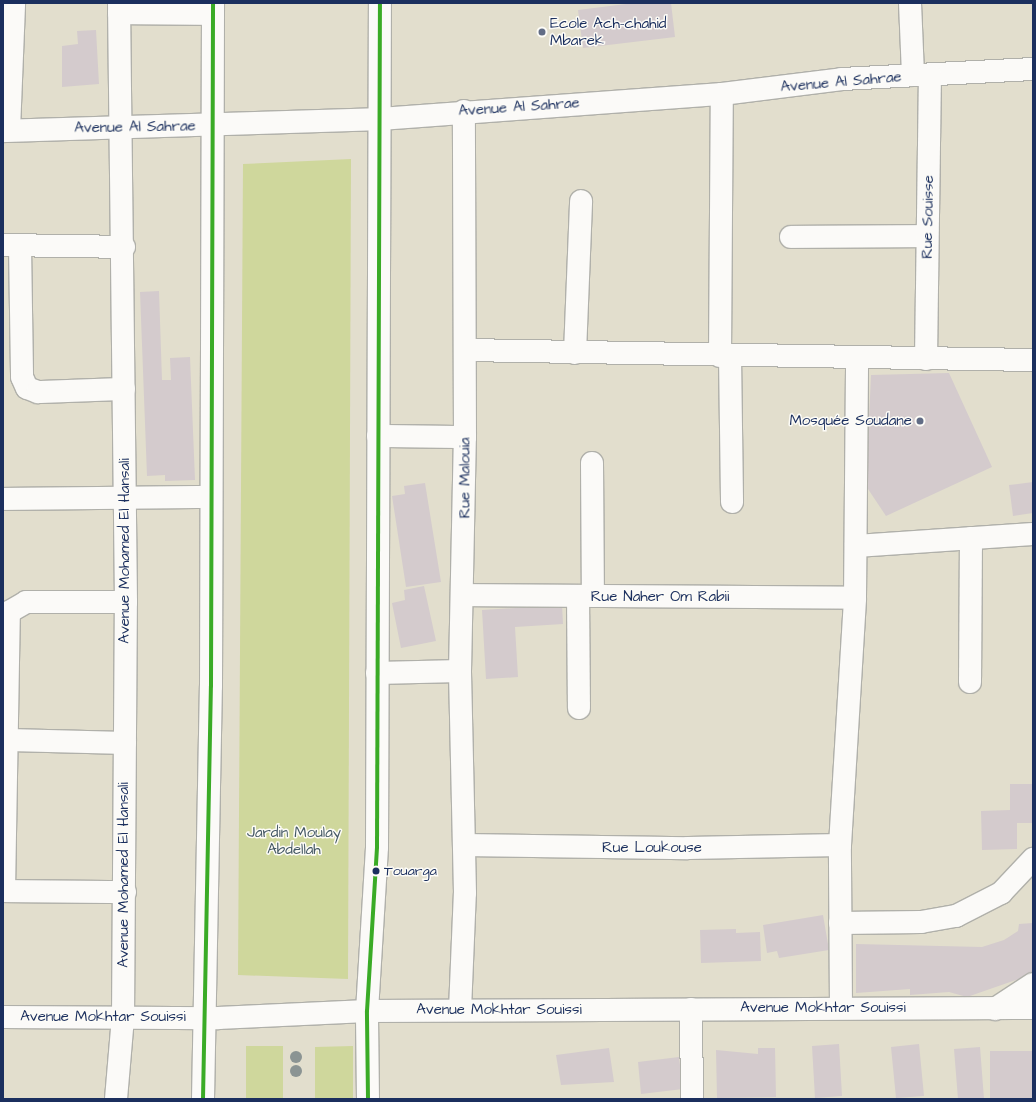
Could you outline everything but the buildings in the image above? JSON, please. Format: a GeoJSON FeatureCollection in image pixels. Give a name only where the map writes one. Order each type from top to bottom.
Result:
{"type":"FeatureCollection","features":[{"type":"Feature","properties":{"kind":"street"},"geometry":{"type":"LineString","coordinates":[[6,131],[14,3]]}},
{"type":"Feature","properties":{"kind":"street"},"geometry":{"type":"LineString","coordinates":[[368,1099],[367,1011],[377,848],[380,3]]}},
{"type":"Feature","properties":{"kind":"street","name":"Rue Souisse"},"geometry":{"type":"LineString","coordinates":[[910,3],[921,75],[927,236],[926,359]]}},
{"type":"Feature","properties":{"kind":"street"},"geometry":{"type":"LineString","coordinates":[[119,8],[213,9],[211,498],[206,1018],[203,1099]]}},
{"type":"Feature","properties":{"kind":"street","name":"Avenue Mohamed El Hansali"},"geometry":{"type":"LineString","coordinates":[[116,1099],[123,1018],[126,602],[124,247],[119,8]]}},
{"type":"Feature","properties":{"kind":"street","name":"Avenue Al Sahrae"},"geometry":{"type":"LineString","coordinates":[[6,131],[380,118],[722,94],[842,79],[1033,69]]}},
{"type":"Feature","properties":{"kind":"street"},"geometry":{"type":"LineString","coordinates":[[722,94],[725,356],[732,502]]}},
{"type":"Feature","properties":{"kind":"street","name":"Rue Malouia"},"geometry":{"type":"LineString","coordinates":[[460,1010],[464,845],[460,671],[464,594],[464,111]]}},
{"type":"Feature","properties":{"kind":"street"},"geometry":{"type":"LineString","coordinates":[[575,352],[581,201]]}},
{"type":"Feature","properties":{"kind":"street"},"geometry":{"type":"LineString","coordinates":[[791,236],[927,236]]}},
{"type":"Feature","properties":{"kind":"street"},"geometry":{"type":"LineString","coordinates":[[124,247],[12,246],[22,377],[27,388],[38,392],[124,389]]}},
{"type":"Feature","properties":{"kind":"street"},"geometry":{"type":"LineString","coordinates":[[465,350],[725,356],[1033,360]]}},
{"type":"Feature","properties":{"kind":"street"},"geometry":{"type":"LineString","coordinates":[[841,1008],[840,845],[855,598],[857,358]]}},
{"type":"Feature","properties":{"kind":"street"},"geometry":{"type":"LineString","coordinates":[[378,436],[465,437]]}},
{"type":"Feature","properties":{"kind":"street"},"geometry":{"type":"LineString","coordinates":[[579,708],[592,463]]}},
{"type":"Feature","properties":{"kind":"street"},"geometry":{"type":"LineString","coordinates":[[3,499],[211,498]]}},
{"type":"Feature","properties":{"kind":"street"},"geometry":{"type":"LineString","coordinates":[[856,546],[1033,534]]}},
{"type":"Feature","properties":{"kind":"street"},"geometry":{"type":"LineString","coordinates":[[970,682],[972,538]]}},
{"type":"Feature","properties":{"kind":"street","name":"Rue Naher Om Rabii"},"geometry":{"type":"LineString","coordinates":[[464,594],[855,598]]}},
{"type":"Feature","properties":{"kind":"street"},"geometry":{"type":"LineString","coordinates":[[125,892],[3,892],[8,618],[12,607],[26,602],[126,602]]}},
{"type":"Feature","properties":{"kind":"street"},"geometry":{"type":"LineString","coordinates":[[377,673],[460,671]]}},
{"type":"Feature","properties":{"kind":"street"},"geometry":{"type":"LineString","coordinates":[[6,740],[125,743]]}},
{"type":"Feature","properties":{"kind":"street","name":"Rue Loukouse"},"geometry":{"type":"LineString","coordinates":[[464,845],[688,848],[840,845]]}},
{"type":"Feature","properties":{"kind":"street"},"geometry":{"type":"LineString","coordinates":[[840,923],[921,922],[956,916],[1001,893],[1033,860]]}},
{"type":"Feature","properties":{"kind":"street"},"geometry":{"type":"LineString","coordinates":[[995,1009],[1033,984]]}},
{"type":"Feature","properties":{"kind":"street","name":"Avenue Mokhtar Souissi"},"geometry":{"type":"LineString","coordinates":[[3,1017],[206,1018],[367,1011],[460,1010],[1033,1008]]}},
{"type":"Feature","properties":{"kind":"street"},"geometry":{"type":"LineString","coordinates":[[691,1009],[692,1099]]}},
{"type":"Feature","properties":{"kind":"green space","name":"Jardin Moulay Abdellah"},"geometry":{"type":"Polygon","coordinates":[[[351,159],[348,979],[238,975],[243,164],[351,159]]]}},
{"type":"Feature","properties":{"kind":"green space"},"geometry":{"type":"Polygon","coordinates":[[[246,1046],[283,1046],[283,1099],[246,1099],[246,1046]]]}},
{"type":"Feature","properties":{"kind":"green space"},"geometry":{"type":"Polygon","coordinates":[[[353,1046],[353,1099],[315,1099],[315,1047],[353,1046]]]}},
{"type":"Feature","properties":{"kind":"transit line"},"geometry":{"type":"LineString","coordinates":[[203,1099],[211,686],[213,3]]}},
{"type":"Feature","properties":{"kind":"transit line"},"geometry":{"type":"LineString","coordinates":[[368,1099],[367,1011],[377,847],[380,3]]}},
{"type":"Feature","properties":{"kind":"place","name":"Ecole Ach-chahid Mbarek"},"geometry":{"type":"Point","coordinates":[542,32]}},
{"type":"Feature","properties":{"kind":"place","name":"Mosquée Soudane"},"geometry":{"type":"Point","coordinates":[920,421]}},
{"type":"Feature","properties":{"kind":"place","name":"Touarga"},"geometry":{"type":"Point","coordinates":[376,871]}}]}
